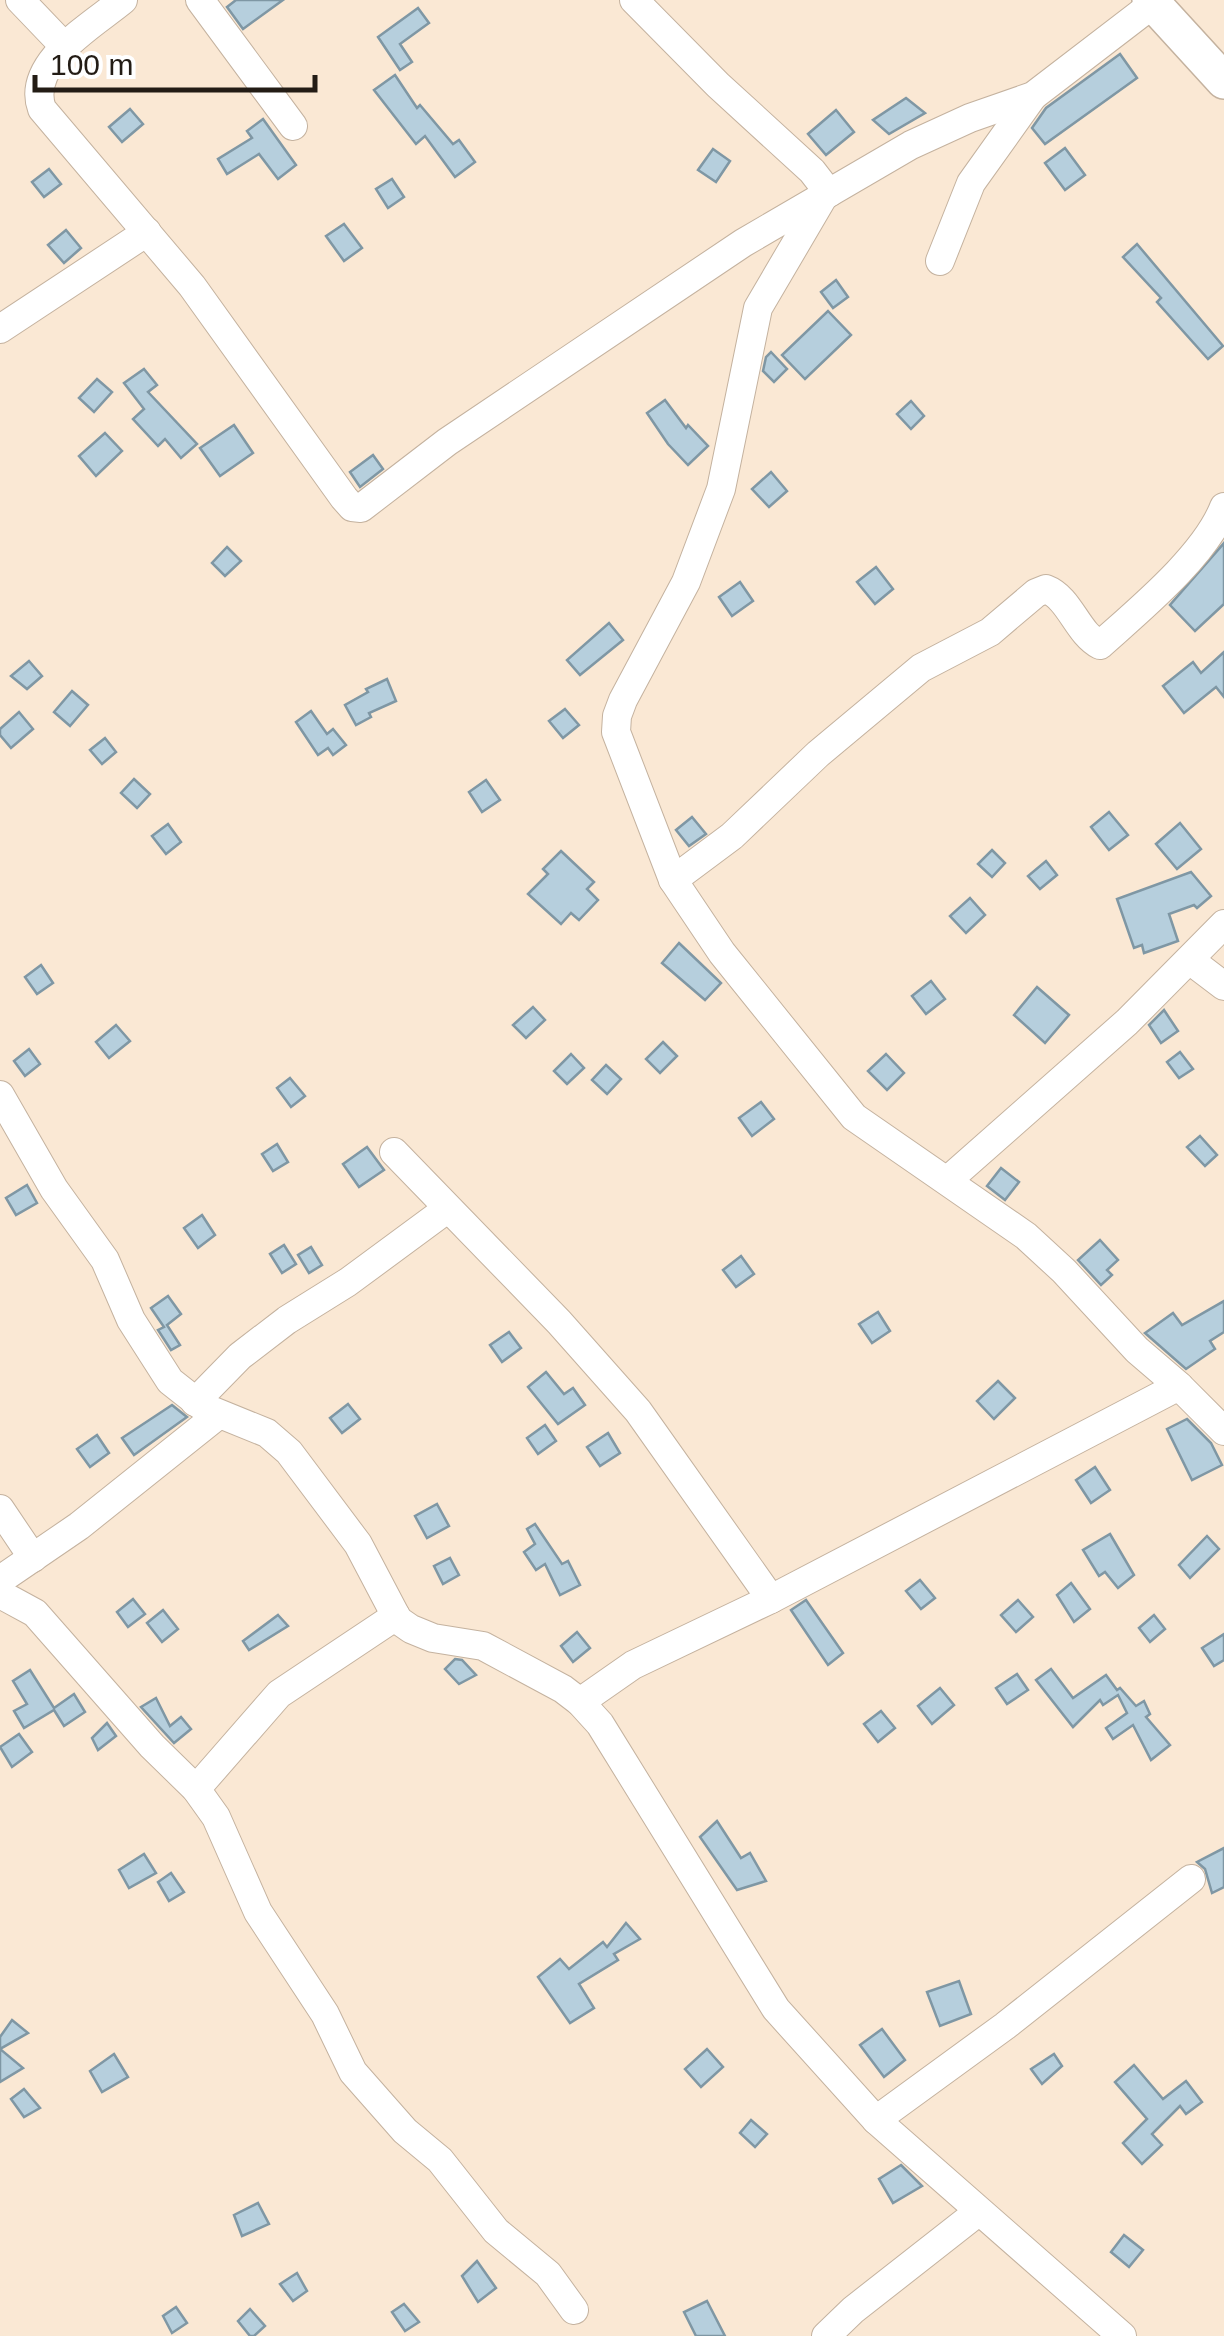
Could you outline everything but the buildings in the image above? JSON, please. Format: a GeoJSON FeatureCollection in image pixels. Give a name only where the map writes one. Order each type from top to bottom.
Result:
{"type":"FeatureCollection","features":[{"type":"Feature","properties":{"kind":"main road"},"geometry":{"type":"LineString","coordinates":[[1152,2],[1224,82]]}},
{"type":"Feature","properties":{"kind":"street"},"geometry":{"type":"LineString","coordinates":[[20,0],[64,48]]}},
{"type":"Feature","properties":{"kind":"street"},"geometry":{"type":"LineString","coordinates":[[123,0],[64,48],[40,82],[38,97],[42,110],[192,286],[344,498],[361,508],[447,442],[743,244],[911,145],[1032,96]]}},
{"type":"Feature","properties":{"kind":"street"},"geometry":{"type":"LineString","coordinates":[[200,0],[293,126]]}},
{"type":"Feature","properties":{"kind":"street"},"geometry":{"type":"LineString","coordinates":[[634,0],[718,85],[812,171],[826,196]]}},
{"type":"Feature","properties":{"kind":"street"},"geometry":{"type":"LineString","coordinates":[[940,262],[971,183],[1032,96],[1152,2]]}},
{"type":"Feature","properties":{"kind":"street"},"geometry":{"type":"LineString","coordinates":[[826,196],[758,308],[721,489],[686,582],[617,716],[616,732],[673,880],[722,953],[854,1117],[1026,1236],[1138,1350],[1221,1422]]}},
{"type":"Feature","properties":{"kind":"street"},"geometry":{"type":"LineString","coordinates":[[0,329],[148,232]]}},
{"type":"Feature","properties":{"kind":"street"},"geometry":{"type":"LineString","coordinates":[[673,880],[732,836],[818,754],[920,668],[990,632],[1036,592],[1055,592],[1089,637],[1100,645],[1182,568],[1207,538],[1224,507]]}},
{"type":"Feature","properties":{"kind":"street"},"geometry":{"type":"LineString","coordinates":[[948,1180],[1191,961],[1224,924]]}},
{"type":"Feature","properties":{"kind":"street"},"geometry":{"type":"LineString","coordinates":[[1191,961],[1224,986]]}},
{"type":"Feature","properties":{"kind":"street"},"geometry":{"type":"LineString","coordinates":[[0,1094],[54,1189],[105,1260],[130,1320],[170,1381],[206,1409],[266,1433],[289,1452],[358,1544],[396,1616],[411,1629],[433,1638],[484,1646],[580,1702],[600,1724],[776,2009],[876,2120],[1122,2336]]}},
{"type":"Feature","properties":{"kind":"street"},"geometry":{"type":"LineString","coordinates":[[394,1152],[560,1322],[638,1411],[771,1599]]}},
{"type":"Feature","properties":{"kind":"street"},"geometry":{"type":"LineString","coordinates":[[0,1580],[79,1526],[206,1409],[240,1356],[447,1209]]}},
{"type":"Feature","properties":{"kind":"street"},"geometry":{"type":"LineString","coordinates":[[580,1702],[634,1665],[771,1599],[1179,1386]]}},
{"type":"Feature","properties":{"kind":"street"},"geometry":{"type":"LineString","coordinates":[[0,1509],[31,1560],[35,1612]]}},
{"type":"Feature","properties":{"kind":"street"},"geometry":{"type":"LineString","coordinates":[[0,1594],[35,1612],[152,1746],[196,1789],[216,1817],[258,1912],[325,2014],[353,2072],[405,2131],[440,2160],[496,2230],[548,2274],[574,2310]]}},
{"type":"Feature","properties":{"kind":"street"},"geometry":{"type":"LineString","coordinates":[[196,1789],[279,1694],[396,1616]]}},
{"type":"Feature","properties":{"kind":"street"},"geometry":{"type":"LineString","coordinates":[[876,2120],[1019,2015],[1191,1879]]}},
{"type":"Feature","properties":{"kind":"street"},"geometry":{"type":"LineString","coordinates":[[826,2336],[852,2310],[978,2212]]}}]}
